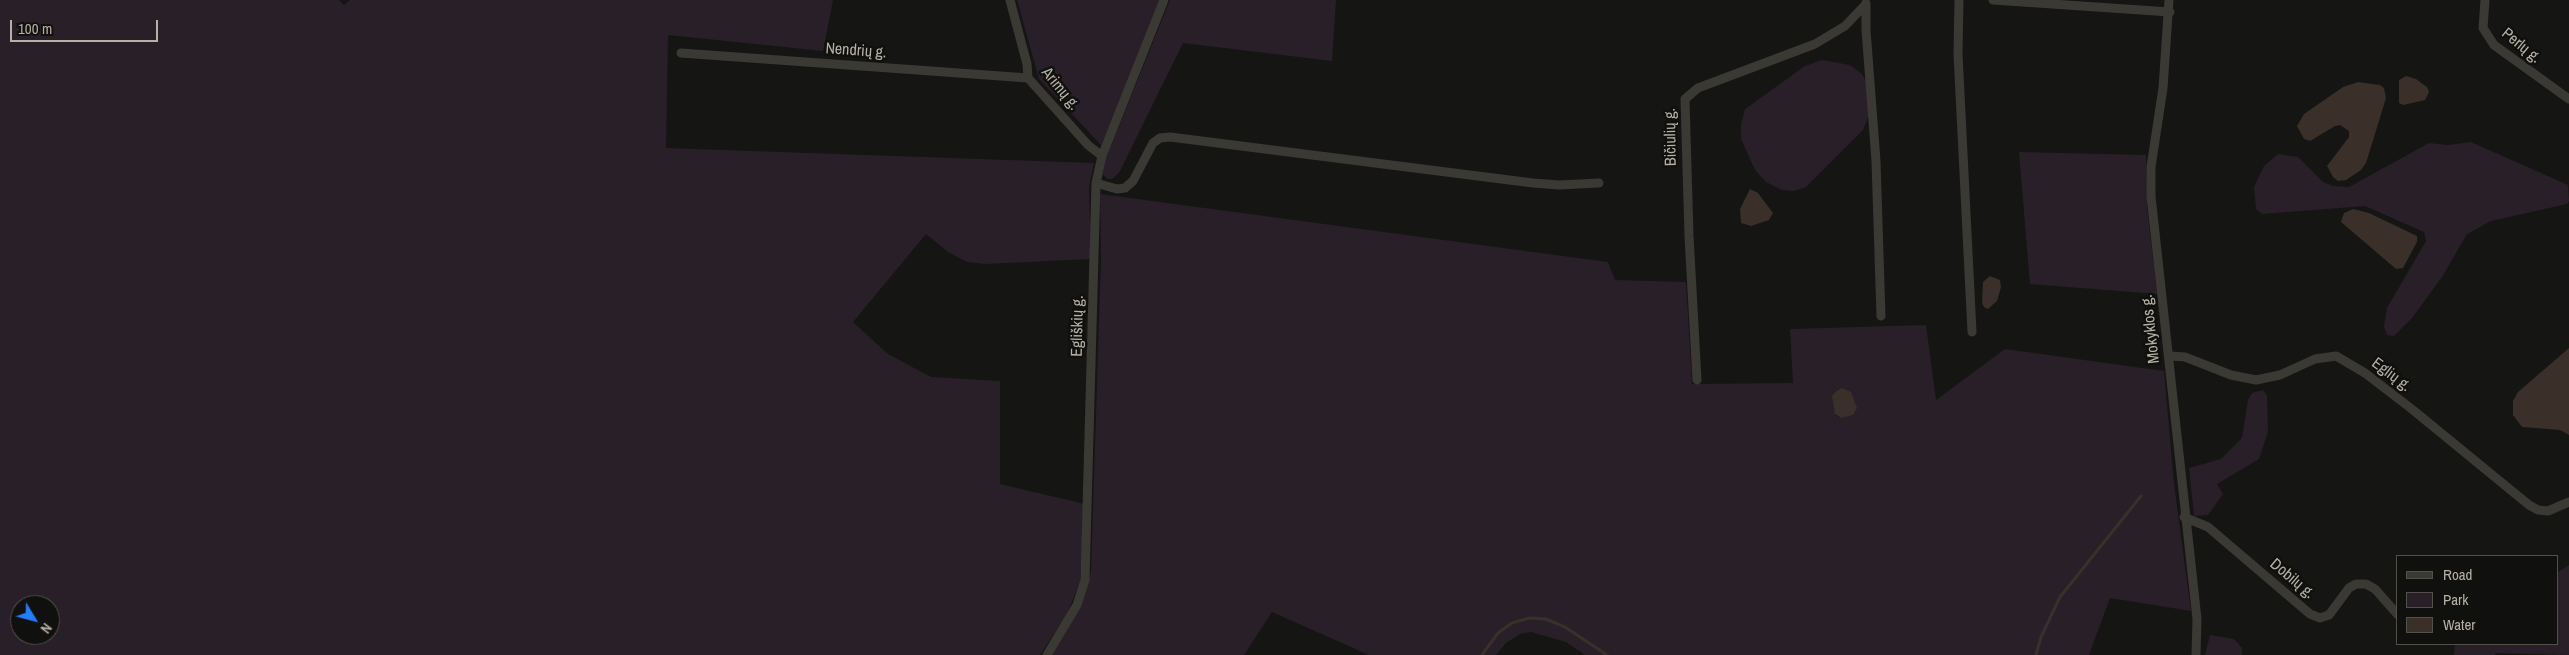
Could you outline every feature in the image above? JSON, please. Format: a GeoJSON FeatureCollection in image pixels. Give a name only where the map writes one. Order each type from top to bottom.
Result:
{"type":"FeatureCollection","features":[{"type":"Feature","properties":{"kind":"street","name":"Arimų g."},"geometry":{"type":"LineString","coordinates":[[1010,0],[1027,64],[1028,78],[1088,145],[1102,156]]}},
{"type":"Feature","properties":{"kind":"street","name":"Egliškių g."},"geometry":{"type":"LineString","coordinates":[[1047,655],[1077,604],[1086,572],[1096,183],[1102,156],[1164,0]]}},
{"type":"Feature","properties":{"kind":"street"},"geometry":{"type":"LineString","coordinates":[[1959,0],[1958,54],[1972,332]]}},
{"type":"Feature","properties":{"kind":"street"},"geometry":{"type":"LineString","coordinates":[[1992,0],[2170,12]]}},
{"type":"Feature","properties":{"kind":"street","name":"Mokyklos g."},"geometry":{"type":"LineString","coordinates":[[2170,0],[2163,88],[2151,176],[2151,196],[2170,356],[2184,517],[2197,619],[2196,655]]}},
{"type":"Feature","properties":{"kind":"street","name":"Perlų g."},"geometry":{"type":"LineString","coordinates":[[2485,0],[2483,28],[2494,45],[2569,99]]}},
{"type":"Feature","properties":{"kind":"street"},"geometry":{"type":"LineString","coordinates":[[1866,2],[1876,161],[1881,316]]}},
{"type":"Feature","properties":{"kind":"street","name":"Bičiulių g."},"geometry":{"type":"LineString","coordinates":[[1698,380],[1688,216],[1685,99],[1698,88],[1815,44],[1845,26],[1866,2]]}},
{"type":"Feature","properties":{"kind":"street","name":"Nendrių g."},"geometry":{"type":"LineString","coordinates":[[681,53],[1028,78]]}},
{"type":"Feature","properties":{"kind":"street"},"geometry":{"type":"LineString","coordinates":[[1096,183],[1117,189],[1125,188],[1133,181],[1153,143],[1160,138],[1170,137],[1559,185],[1599,183]]}},
{"type":"Feature","properties":{"kind":"street","name":"Eglių g."},"geometry":{"type":"LineString","coordinates":[[2170,356],[2185,357],[2231,375],[2256,380],[2280,375],[2315,358],[2336,356],[2346,360],[2413,410],[2529,505],[2538,510],[2548,511],[2569,502]]}},
{"type":"Feature","properties":{"kind":"street","name":"Dobilų g."},"geometry":{"type":"LineString","coordinates":[[2184,517],[2208,527],[2315,616],[2320,618],[2329,615],[2349,588],[2356,584],[2375,589],[2396,613]]}},
{"type":"Feature","properties":{"kind":"green space"},"geometry":{"type":"Polygon","coordinates":[[[0,0],[339,0],[344,5],[350,0],[833,0],[823,51],[668,35],[666,148],[1094,163],[1089,187],[1091,259],[985,264],[967,262],[948,252],[926,234],[853,322],[888,354],[931,377],[1000,381],[1000,484],[1085,504],[1080,582],[1067,614],[1040,655],[0,655],[0,0]]]}},
{"type":"Feature","properties":{"kind":"green space"},"geometry":{"type":"Polygon","coordinates":[[[1017,0],[1161,0],[1122,99],[1101,145],[1039,79],[1017,0]]]}},
{"type":"Feature","properties":{"kind":"green space"},"geometry":{"type":"Polygon","coordinates":[[[1170,0],[1336,0],[1332,61],[1183,43],[1119,173],[1112,179],[1108,179],[1103,175],[1105,161],[1170,0]]]}},
{"type":"Feature","properties":{"kind":"green space"},"geometry":{"type":"Polygon","coordinates":[[[1822,60],[1850,65],[1862,74],[1867,83],[1869,115],[1863,130],[1806,187],[1794,191],[1782,190],[1766,182],[1755,170],[1741,139],[1741,124],[1745,109],[1805,66],[1822,60]]]}},
{"type":"Feature","properties":{"kind":"green space"},"geometry":{"type":"Polygon","coordinates":[[[2471,142],[2568,185],[2569,201],[2567,204],[2491,221],[2467,234],[2442,277],[2412,318],[2394,336],[2387,335],[2384,326],[2387,308],[2426,241],[2424,232],[2365,206],[2262,214],[2256,209],[2254,187],[2264,166],[2278,154],[2298,157],[2323,182],[2333,186],[2349,187],[2429,143],[2448,145],[2471,142]]]}},
{"type":"Feature","properties":{"kind":"green space"},"geometry":{"type":"Polygon","coordinates":[[[2019,152],[2146,155],[2147,207],[2157,294],[2030,284],[2019,152]]]}},
{"type":"Feature","properties":{"kind":"green space"},"geometry":{"type":"Polygon","coordinates":[[[1100,194],[1608,262],[1615,280],[1686,282],[1692,384],[1793,383],[1790,329],[1926,325],[1936,400],[2005,349],[2164,371],[2174,484],[2191,611],[2110,598],[2089,655],[1585,655],[1566,642],[1531,632],[1520,634],[1506,643],[1496,655],[1369,655],[1272,612],[1244,655],[1052,655],[1081,606],[1091,572],[1101,259],[1100,194]],[[1838,389],[1834,393],[1836,416],[1841,418],[1838,389]]]}},
{"type":"Feature","properties":{"kind":"green space"},"geometry":{"type":"Polygon","coordinates":[[[2263,390],[2267,395],[2268,432],[2259,459],[2217,484],[2223,494],[2208,515],[2194,516],[2189,468],[2221,459],[2242,438],[2248,400],[2252,393],[2263,390]]]}},
{"type":"Feature","properties":{"kind":"green space"},"geometry":{"type":"Polygon","coordinates":[[[2569,565],[2569,655],[2496,653],[2495,655],[2454,655],[2455,645],[2559,645],[2559,571],[2569,565]]]}},
{"type":"Feature","properties":{"kind":"green space"},"geometry":{"type":"Polygon","coordinates":[[[2210,635],[2234,639],[2242,648],[2242,655],[2205,655],[2210,635]]]}},
{"type":"Feature","properties":{"kind":"water"},"geometry":{"type":"Polygon","coordinates":[[[2406,76],[2416,79],[2427,87],[2429,92],[2425,100],[2403,105],[2399,103],[2399,80],[2406,76]]]}},
{"type":"Feature","properties":{"kind":"water"},"geometry":{"type":"Polygon","coordinates":[[[2358,82],[2380,85],[2384,88],[2386,98],[2366,163],[2361,170],[2346,180],[2338,181],[2333,177],[2327,166],[2349,137],[2349,131],[2340,125],[2335,126],[2310,141],[2304,139],[2297,126],[2304,114],[2343,87],[2358,82]]]}},
{"type":"Feature","properties":{"kind":"water"},"geometry":{"type":"Polygon","coordinates":[[[1750,189],[1758,193],[1773,213],[1769,220],[1751,226],[1741,223],[1740,209],[1750,189]]]}},
{"type":"Feature","properties":{"kind":"water"},"geometry":{"type":"Polygon","coordinates":[[[2353,209],[2369,213],[2417,236],[2417,242],[2403,268],[2396,269],[2341,222],[2344,213],[2353,209]]]}},
{"type":"Feature","properties":{"kind":"water"},"geometry":{"type":"Polygon","coordinates":[[[1990,276],[2000,280],[2001,287],[1997,301],[1988,309],[1982,303],[1983,282],[1990,276]]]}},
{"type":"Feature","properties":{"kind":"water"},"geometry":{"type":"Polygon","coordinates":[[[2569,348],[2569,435],[2560,430],[2522,427],[2513,415],[2513,401],[2518,392],[2569,348]]]}},
{"type":"Feature","properties":{"kind":"water"},"geometry":{"type":"Polygon","coordinates":[[[1842,388],[1851,392],[1857,408],[1853,415],[1841,418],[1835,414],[1832,396],[1842,388]]]}},
{"type":"Feature","properties":{"kind":"waterway"},"geometry":{"type":"LineString","coordinates":[[2036,655],[2041,637],[2060,597],[2141,496]]}},
{"type":"Feature","properties":{"kind":"waterway"},"geometry":{"type":"LineString","coordinates":[[1482,655],[1498,633],[1512,623],[1529,618],[1546,619],[1565,627],[1607,655]]}}]}
